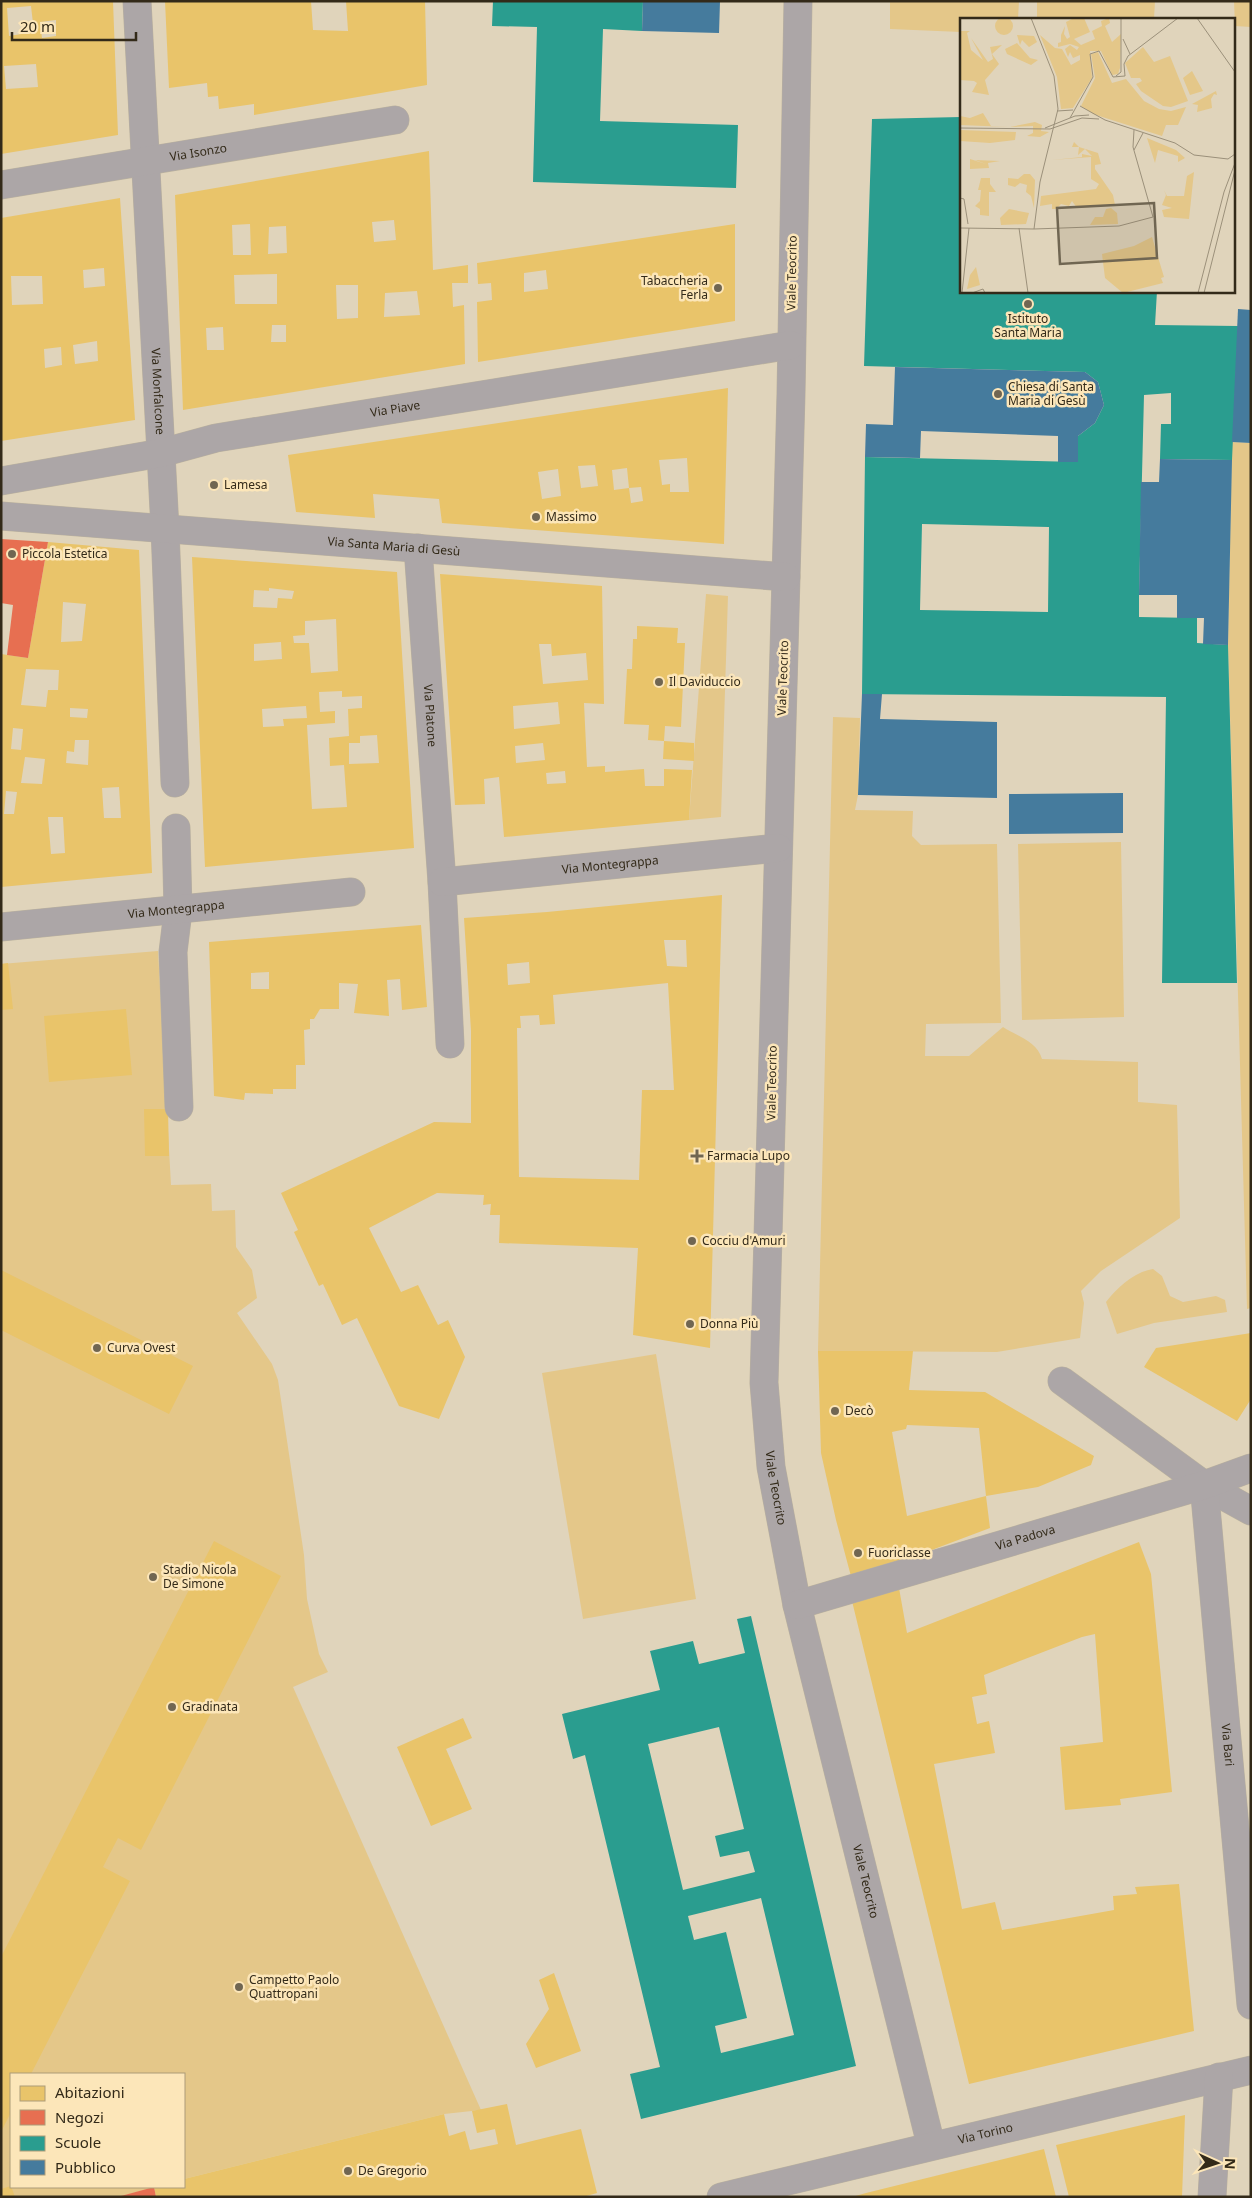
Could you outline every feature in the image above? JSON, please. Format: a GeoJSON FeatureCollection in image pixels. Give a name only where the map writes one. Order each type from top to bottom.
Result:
{"type":"FeatureCollection","features":[{"type":"Feature","properties":{"kind":"street","name":"Via Monfalcone"},"geometry":{"type":"LineString","coordinates":[[137,1],[165,529],[175,783]]}},
{"type":"Feature","properties":{"kind":"street","name":"Viale Teocrito"},"geometry":{"type":"LineString","coordinates":[[798,1],[786,577],[764,1382],[771,1467],[797,1606],[932,2145]]}},
{"type":"Feature","properties":{"kind":"street","name":"Via Isonzo"},"geometry":{"type":"LineString","coordinates":[[1,185],[395,120]]}},
{"type":"Feature","properties":{"kind":"street","name":"Via Piave"},"geometry":{"type":"LineString","coordinates":[[1,481],[161,453],[216,438],[791,345]]}},
{"type":"Feature","properties":{"kind":"street","name":"Via Santa Maria di Gesù"},"geometry":{"type":"LineString","coordinates":[[1,516],[786,577]]}},
{"type":"Feature","properties":{"kind":"street","name":"Via Platone"},"geometry":{"type":"LineString","coordinates":[[418,548],[442,882],[450,1044]]}},
{"type":"Feature","properties":{"kind":"street"},"geometry":{"type":"LineString","coordinates":[[176,828],[178,910],[173,952],[179,1108]]}},
{"type":"Feature","properties":{"kind":"street","name":"Via Montegrappa"},"geometry":{"type":"LineString","coordinates":[[442,882],[778,848]]}},
{"type":"Feature","properties":{"kind":"street","name":"Via Montegrappa"},"geometry":{"type":"LineString","coordinates":[[1,927],[351,892]]}},
{"type":"Feature","properties":{"kind":"street"},"geometry":{"type":"LineString","coordinates":[[1062,1381],[1204,1485],[1251,1511]]}},
{"type":"Feature","properties":{"kind":"street","name":"Via Padova"},"geometry":{"type":"LineString","coordinates":[[797,1606],[1204,1485],[1251,1468]]}},
{"type":"Feature","properties":{"kind":"street","name":"Via Bari"},"geometry":{"type":"LineString","coordinates":[[1204,1485],[1244,1867],[1251,2005]]}},
{"type":"Feature","properties":{"kind":"street","name":"Via Torino"},"geometry":{"type":"LineString","coordinates":[[721,2197],[1251,2070]]}},
{"type":"Feature","properties":{"kind":"street"},"geometry":{"type":"LineString","coordinates":[[1212,2197],[1219,2077]]}},
{"type":"Feature","properties":{"kind":"shaded area"},"geometry":{"type":"Polygon","coordinates":[[[890,1],[1019,1],[1018,18],[960,18],[960,32],[890,29],[890,1]]]}},
{"type":"Feature","properties":{"kind":"shaded area"},"geometry":{"type":"Polygon","coordinates":[[[1037,1],[1155,1],[1154,18],[1037,18],[1037,1]]]}},
{"type":"Feature","properties":{"kind":"shaded area"},"geometry":{"type":"Polygon","coordinates":[[[1234,1],[1251,1],[1251,27],[1235,26],[1234,1]]]}},
{"type":"Feature","properties":{"kind":"shaded area"},"geometry":{"type":"Polygon","coordinates":[[[1232,442],[1251,443],[1251,1308],[1247,1309],[1228,645],[1232,442]]]}},
{"type":"Feature","properties":{"kind":"shaded area"},"geometry":{"type":"Polygon","coordinates":[[[706,594],[728,596],[721,817],[689,820],[706,594]]]}},
{"type":"Feature","properties":{"kind":"shaded area"},"geometry":{"type":"Polygon","coordinates":[[[833,717],[860,718],[858,795],[855,810],[913,811],[912,836],[921,845],[997,844],[1001,1023],[926,1024],[925,1056],[969,1056],[1003,1027],[1031,1043],[1042,1059],[1138,1062],[1138,1102],[1177,1105],[1180,1218],[1101,1271],[1081,1291],[1084,1303],[1080,1338],[997,1352],[818,1351],[833,717]]]}},
{"type":"Feature","properties":{"kind":"shaded area"},"geometry":{"type":"Polygon","coordinates":[[[1121,842],[1124,1017],[1022,1020],[1018,844],[1121,842]]]}},
{"type":"Feature","properties":{"kind":"shaded area","name":"Stadio Nicola De Simone"},"geometry":{"type":"Polygon","coordinates":[[[158,951],[171,1185],[211,1184],[212,1211],[235,1210],[236,1247],[252,1270],[257,1298],[237,1313],[272,1364],[278,1380],[304,1555],[307,1599],[319,1654],[328,1672],[293,1687],[481,2110],[444,2114],[185,2179],[185,2073],[10,2073],[10,2188],[152,2188],[118,2197],[1,2197],[1,964],[158,951]]]}},
{"type":"Feature","properties":{"kind":"shaded area"},"geometry":{"type":"Polygon","coordinates":[[[1153,1269],[1162,1276],[1170,1296],[1183,1302],[1216,1296],[1225,1300],[1227,1312],[1154,1323],[1117,1334],[1106,1302],[1127,1281],[1139,1273],[1153,1269]]]}},
{"type":"Feature","properties":{"kind":"shaded area"},"geometry":{"type":"Polygon","coordinates":[[[656,1354],[696,1599],[583,1619],[542,1373],[656,1354]]]}},
{"type":"Feature","properties":{"kind":"building: Abitazioni"},"geometry":{"type":"Polygon","coordinates":[[[1,1],[113,1],[118,135],[1,154],[1,1]],[[31,6],[7,8],[9,36],[34,32],[31,6]],[[56,20],[40,22],[42,38],[56,36],[56,20]],[[36,64],[4,66],[6,89],[38,87],[36,64]]]}},
{"type":"Feature","properties":{"kind":"building: Abitazioni"},"geometry":{"type":"Polygon","coordinates":[[[165,1],[311,1],[313,30],[348,31],[346,1],[425,1],[427,85],[254,115],[254,104],[219,109],[218,96],[208,97],[207,83],[169,88],[165,1]]]}},
{"type":"Feature","properties":{"kind":"building: Abitazioni"},"geometry":{"type":"Polygon","coordinates":[[[429,151],[433,270],[468,265],[468,283],[452,283],[453,307],[464,305],[465,364],[183,410],[175,195],[429,151]],[[394,220],[372,222],[374,242],[396,240],[394,220]],[[250,224],[232,225],[233,255],[251,255],[250,224]],[[286,226],[269,227],[268,254],[287,253],[286,226]],[[277,274],[234,275],[235,304],[277,304],[277,274]],[[336,285],[337,319],[358,318],[358,285],[336,285]],[[417,291],[385,293],[384,317],[420,315],[417,291]],[[272,325],[271,342],[286,342],[286,325],[272,325]],[[223,327],[206,328],[207,350],[224,350],[223,327]]]}},
{"type":"Feature","properties":{"kind":"building: Abitazioni"},"geometry":{"type":"Polygon","coordinates":[[[120,198],[135,420],[1,441],[1,218],[120,198]],[[104,268],[83,270],[84,288],[105,286],[104,268]],[[11,276],[12,305],[43,304],[42,276],[11,276]],[[97,341],[73,345],[75,364],[98,361],[97,341]],[[61,347],[44,349],[45,368],[62,365],[61,347]]]}},
{"type":"Feature","properties":{"kind":"building: Abitazioni"},"geometry":{"type":"Polygon","coordinates":[[[735,224],[735,321],[478,362],[477,302],[492,300],[491,283],[478,284],[477,263],[735,224]],[[546,270],[524,273],[524,292],[548,289],[546,270]]]}},
{"type":"Feature","properties":{"kind":"building: Abitazioni"},"geometry":{"type":"Polygon","coordinates":[[[728,388],[724,544],[442,523],[439,499],[373,494],[375,518],[296,512],[288,455],[728,388]],[[687,458],[659,460],[662,485],[670,484],[670,492],[689,492],[687,458]],[[595,465],[578,466],[581,488],[598,486],[595,465]],[[627,468],[612,470],[614,490],[629,488],[627,468]],[[558,469],[538,472],[542,499],[561,496],[558,469]],[[641,487],[629,488],[631,503],[643,501],[641,487]]]}},
{"type":"Feature","properties":{"kind":"building: Abitazioni"},"geometry":{"type":"Polygon","coordinates":[[[48,542],[139,550],[152,873],[1,887],[1,654],[28,658],[48,542]],[[63,602],[61,642],[82,641],[86,604],[63,602]],[[26,669],[21,705],[46,707],[48,690],[58,690],[59,670],[26,669]],[[70,708],[70,717],[87,718],[88,709],[70,708]],[[13,728],[11,749],[21,750],[23,729],[13,728]],[[75,740],[74,752],[67,751],[66,763],[88,765],[89,740],[75,740]],[[25,757],[21,783],[42,784],[45,759],[25,757]],[[119,787],[102,788],[104,818],[121,818],[119,787]],[[6,791],[4,814],[14,814],[17,792],[6,791]],[[48,817],[51,854],[65,853],[63,817],[48,817]]]}},
{"type":"Feature","properties":{"kind":"building: Abitazioni"},"geometry":{"type":"Polygon","coordinates":[[[192,557],[397,572],[414,848],[205,867],[192,557]],[[269,588],[269,591],[254,590],[253,607],[277,608],[278,598],[292,599],[294,591],[269,588]],[[336,619],[305,621],[305,635],[293,636],[294,643],[309,643],[311,673],[338,671],[336,619]],[[281,642],[254,644],[254,661],[282,659],[281,642]],[[342,691],[319,692],[320,712],[335,711],[335,723],[307,725],[312,809],[347,807],[344,765],[330,766],[329,738],[349,736],[348,709],[362,708],[362,696],[342,697],[342,691]],[[306,706],[262,709],[263,727],[284,726],[283,719],[307,718],[306,706]],[[377,735],[360,736],[360,743],[349,743],[349,764],[379,763],[377,735]]]}},
{"type":"Feature","properties":{"kind":"building: Abitazioni"},"geometry":{"type":"Polygon","coordinates":[[[440,574],[602,586],[604,704],[584,703],[587,767],[605,766],[605,772],[644,769],[645,786],[664,786],[664,769],[692,770],[689,820],[504,837],[499,777],[484,779],[485,804],[455,805],[440,574]],[[539,644],[543,684],[588,680],[586,653],[552,656],[551,644],[539,644]],[[558,702],[513,706],[514,729],[560,724],[558,702]],[[543,743],[515,746],[516,763],[545,760],[543,743]],[[565,771],[546,773],[547,784],[566,783],[565,771]]]}},
{"type":"Feature","properties":{"kind":"building: Abitazioni"},"geometry":{"type":"Polygon","coordinates":[[[637,626],[678,628],[677,643],[685,643],[681,727],[665,726],[664,741],[648,740],[649,725],[624,724],[627,669],[632,669],[633,639],[637,639],[637,626]]]}},
{"type":"Feature","properties":{"kind":"building: Abitazioni"},"geometry":{"type":"Polygon","coordinates":[[[664,741],[694,743],[694,761],[663,759],[664,741]]]}},
{"type":"Feature","properties":{"kind":"building: Abitazioni"},"geometry":{"type":"Polygon","coordinates":[[[722,895],[710,1348],[633,1335],[638,1248],[499,1243],[500,1215],[490,1215],[491,1204],[483,1205],[484,1195],[437,1193],[369,1228],[401,1292],[418,1285],[438,1325],[448,1320],[465,1357],[439,1419],[399,1406],[357,1318],[342,1325],[323,1284],[319,1286],[294,1232],[298,1230],[281,1193],[434,1122],[471,1123],[471,1031],[464,918],[722,895]],[[664,940],[667,966],[687,967],[686,940],[664,940]],[[529,962],[507,964],[508,985],[530,983],[529,962]],[[668,983],[553,995],[555,1024],[540,1025],[539,1015],[520,1016],[521,1028],[517,1028],[519,1177],[639,1180],[642,1090],[674,1090],[668,983]]]}},
{"type":"Feature","properties":{"kind":"building: Abitazioni"},"geometry":{"type":"Polygon","coordinates":[[[421,925],[427,1007],[402,1010],[400,979],[387,980],[389,1016],[354,1013],[358,984],[339,983],[339,1009],[320,1009],[314,1019],[310,1019],[310,1029],[304,1030],[305,1065],[296,1065],[296,1089],[273,1089],[273,1094],[245,1093],[244,1100],[214,1096],[209,942],[421,925]],[[269,972],[251,973],[251,989],[269,989],[269,972]]]}},
{"type":"Feature","properties":{"kind":"building: Abitazioni"},"geometry":{"type":"Polygon","coordinates":[[[8,963],[13,1009],[1,1010],[1,964],[8,963]]]}},
{"type":"Feature","properties":{"kind":"building: Abitazioni"},"geometry":{"type":"Polygon","coordinates":[[[126,1009],[132,1075],[49,1082],[44,1016],[126,1009]]]}},
{"type":"Feature","properties":{"kind":"building: Abitazioni"},"geometry":{"type":"Polygon","coordinates":[[[144,1109],[168,1109],[169,1156],[145,1156],[144,1109]]]}},
{"type":"Feature","properties":{"kind":"building: Abitazioni","name":"Curva Ovest"},"geometry":{"type":"Polygon","coordinates":[[[1,1270],[193,1366],[169,1414],[1,1330],[1,1270]]]}},
{"type":"Feature","properties":{"kind":"building: Abitazioni"},"geometry":{"type":"Polygon","coordinates":[[[1251,1333],[1251,1399],[1237,1421],[1144,1367],[1156,1348],[1251,1333]]]}},
{"type":"Feature","properties":{"kind":"building: Abitazioni"},"geometry":{"type":"Polygon","coordinates":[[[818,1351],[913,1351],[909,1390],[985,1392],[1094,1456],[1091,1465],[1038,1487],[986,1496],[990,1528],[852,1580],[821,1453],[818,1351]],[[907,1425],[906,1429],[892,1432],[907,1516],[986,1496],[979,1428],[907,1425]]]}},
{"type":"Feature","properties":{"kind":"building: Abitazioni","name":"Gradinata"},"geometry":{"type":"Polygon","coordinates":[[[214,1541],[281,1576],[141,1850],[118,1838],[103,1867],[130,1881],[32,2073],[10,2073],[10,2114],[1,2132],[1,1957],[214,1541]]]}},
{"type":"Feature","properties":{"kind":"building: Abitazioni"},"geometry":{"type":"Polygon","coordinates":[[[1139,1542],[1151,1574],[1172,1792],[1120,1799],[1121,1805],[1065,1810],[1060,1747],[1103,1742],[1095,1634],[1082,1637],[984,1675],[987,1694],[972,1697],[977,1724],[989,1721],[995,1753],[934,1764],[962,1909],[995,1902],[1002,1930],[1114,1910],[1113,1896],[1137,1894],[1135,1887],[1179,1884],[1194,2031],[969,2084],[852,1601],[899,1588],[907,1633],[1139,1542]]]}},
{"type":"Feature","properties":{"kind":"building: Abitazioni"},"geometry":{"type":"Polygon","coordinates":[[[463,1718],[472,1738],[446,1749],[472,1809],[431,1826],[397,1747],[463,1718]]]}},
{"type":"Feature","properties":{"kind":"building: Abitazioni"},"geometry":{"type":"Polygon","coordinates":[[[554,1973],[581,2051],[536,2068],[526,2044],[549,2009],[539,1980],[554,1973]]]}},
{"type":"Feature","properties":{"kind":"building: Abitazioni"},"geometry":{"type":"Polygon","coordinates":[[[507,2104],[516,2145],[581,2129],[597,2193],[583,2197],[156,2197],[154,2188],[185,2188],[185,2179],[444,2114],[449,2136],[465,2131],[470,2150],[498,2144],[495,2129],[477,2133],[472,2111],[507,2104]]]}},
{"type":"Feature","properties":{"kind":"building: Abitazioni"},"geometry":{"type":"Polygon","coordinates":[[[1185,2115],[1182,2197],[1069,2197],[1056,2145],[1185,2115]]]}},
{"type":"Feature","properties":{"kind":"building: Abitazioni"},"geometry":{"type":"Polygon","coordinates":[[[1044,2149],[1056,2197],[852,2197],[866,2193],[1044,2149]]]}},
{"type":"Feature","properties":{"kind":"building: Abitazioni"},"geometry":{"type":"Polygon","coordinates":[[[10,2186],[15,2197],[1,2197],[1,2189],[10,2186]]]}},
{"type":"Feature","properties":{"kind":"building: Negozi"},"geometry":{"type":"Polygon","coordinates":[[[1,539],[48,542],[28,658],[7,655],[13,605],[1,603],[1,539]]]}},
{"type":"Feature","properties":{"kind":"building: Negozi"},"geometry":{"type":"Polygon","coordinates":[[[154,2188],[156,2197],[121,2197],[154,2188]]]}},
{"type":"Feature","properties":{"kind":"building: Scuole"},"geometry":{"type":"Polygon","coordinates":[[[493,1],[643,1],[642,31],[603,29],[600,121],[738,125],[736,188],[533,182],[537,27],[492,26],[493,1]]]}},
{"type":"Feature","properties":{"kind":"building: Scuole"},"geometry":{"type":"Polygon","coordinates":[[[960,117],[960,292],[1157,292],[1155,325],[1238,326],[1232,460],[1160,459],[1161,424],[1171,424],[1171,393],[1144,395],[1139,595],[1139,617],[1197,618],[1197,643],[1228,645],[1237,983],[1162,983],[1166,697],[862,694],[865,457],[1078,462],[1078,436],[1095,423],[1104,405],[1098,382],[1085,372],[864,366],[872,119],[960,117]],[[922,524],[920,610],[1048,612],[1049,527],[922,524]]]}},
{"type":"Feature","properties":{"kind":"building: Scuole"},"geometry":{"type":"Polygon","coordinates":[[[751,1616],[856,2066],[641,2119],[630,2074],[660,2067],[585,1755],[573,1759],[562,1714],[660,1690],[650,1651],[693,1641],[699,1664],[745,1653],[737,1619],[751,1616]],[[719,1727],[648,1744],[683,1890],[755,1872],[749,1851],[720,1857],[715,1836],[744,1829],[719,1727]],[[761,1898],[688,1916],[694,1940],[726,1932],[747,2018],[715,2026],[721,2053],[794,2035],[761,1898]]]}},
{"type":"Feature","properties":{"kind":"building: Pubblico"},"geometry":{"type":"Polygon","coordinates":[[[643,1],[720,1],[719,33],[642,31],[643,1]]]}},
{"type":"Feature","properties":{"kind":"building: Pubblico"},"geometry":{"type":"Polygon","coordinates":[[[1238,309],[1251,310],[1251,443],[1232,442],[1238,309]]]}},
{"type":"Feature","properties":{"kind":"building: Pubblico","name":"Chiesa di Santa Maria di Gesù"},"geometry":{"type":"Polygon","coordinates":[[[895,367],[1085,372],[1098,382],[1104,405],[1095,423],[1078,436],[1078,462],[1058,462],[1058,436],[921,431],[920,458],[865,457],[866,424],[893,425],[895,367]]]}},
{"type":"Feature","properties":{"kind":"building: Pubblico"},"geometry":{"type":"Polygon","coordinates":[[[1160,459],[1232,460],[1228,645],[1203,644],[1204,618],[1177,618],[1177,595],[1139,595],[1141,482],[1159,482],[1160,459]]]}},
{"type":"Feature","properties":{"kind":"building: Pubblico"},"geometry":{"type":"Polygon","coordinates":[[[862,694],[882,694],[880,719],[997,722],[997,798],[858,795],[862,694]]]}},
{"type":"Feature","properties":{"kind":"building: Pubblico"},"geometry":{"type":"Polygon","coordinates":[[[1123,793],[1123,833],[1009,834],[1009,794],[1123,793]]]}},
{"type":"Feature","properties":{"kind":"place","name":"Tabaccheria Ferla"},"geometry":{"type":"Point","coordinates":[718,288]}},
{"type":"Feature","properties":{"kind":"place","name":"Istituto Santa Maria"},"geometry":{"type":"Point","coordinates":[1028,304]}},
{"type":"Feature","properties":{"kind":"place","name":"Chiesa di Santa Maria di Gesù"},"geometry":{"type":"Point","coordinates":[998,394]}},
{"type":"Feature","properties":{"kind":"place","name":"Lamesa"},"geometry":{"type":"Point","coordinates":[214,485]}},
{"type":"Feature","properties":{"kind":"place","name":"Massimo"},"geometry":{"type":"Point","coordinates":[536,517]}},
{"type":"Feature","properties":{"kind":"place","name":"Piccola Estetica"},"geometry":{"type":"Point","coordinates":[12,554]}},
{"type":"Feature","properties":{"kind":"place","name":"Il Daviduccio"},"geometry":{"type":"Point","coordinates":[659,682]}},
{"type":"Feature","properties":{"kind":"place","name":"Farmacia Lupo"},"geometry":{"type":"Point","coordinates":[697,1156]}},
{"type":"Feature","properties":{"kind":"place","name":"Cocciu d'Amuri"},"geometry":{"type":"Point","coordinates":[692,1241]}},
{"type":"Feature","properties":{"kind":"place","name":"Donna Più"},"geometry":{"type":"Point","coordinates":[690,1324]}},
{"type":"Feature","properties":{"kind":"place","name":"Curva Ovest"},"geometry":{"type":"Point","coordinates":[97,1348]}},
{"type":"Feature","properties":{"kind":"place","name":"Decò"},"geometry":{"type":"Point","coordinates":[835,1411]}},
{"type":"Feature","properties":{"kind":"place","name":"Fuoriclasse"},"geometry":{"type":"Point","coordinates":[858,1553]}},
{"type":"Feature","properties":{"kind":"place","name":"Stadio Nicola De Simone"},"geometry":{"type":"Point","coordinates":[153,1577]}},
{"type":"Feature","properties":{"kind":"place","name":"Gradinata"},"geometry":{"type":"Point","coordinates":[172,1707]}},
{"type":"Feature","properties":{"kind":"place","name":"Campetto Paolo Quattropani"},"geometry":{"type":"Point","coordinates":[239,1987]}},
{"type":"Feature","properties":{"kind":"place","name":"De Gregorio"},"geometry":{"type":"Point","coordinates":[348,2171]}}]}
